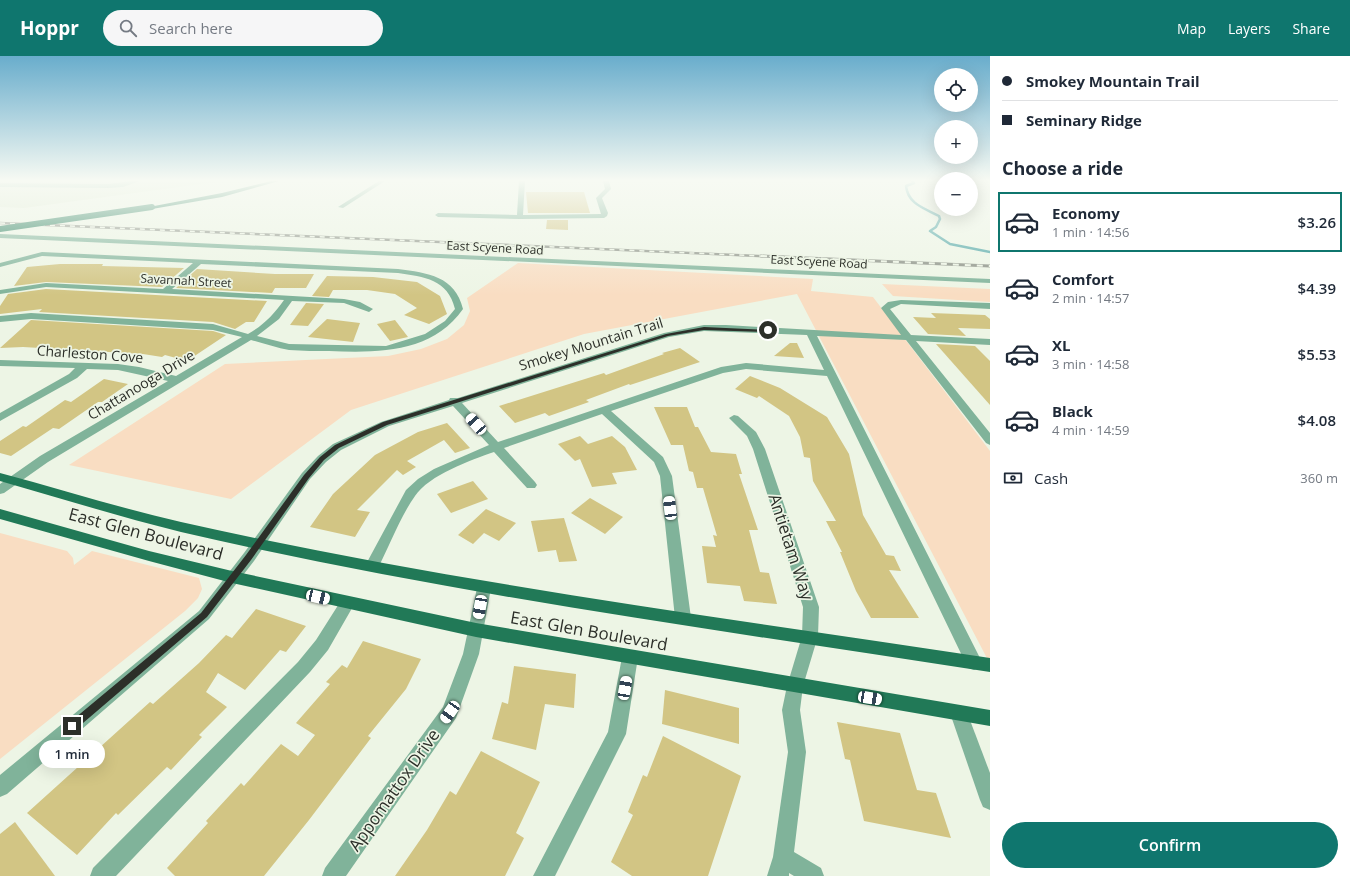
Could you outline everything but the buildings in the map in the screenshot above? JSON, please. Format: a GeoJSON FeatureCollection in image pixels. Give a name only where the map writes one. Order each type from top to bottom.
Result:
{"type":"FeatureCollection","features":[{"type":"Feature","properties":{"kind":"main road"},"geometry":{"type":"LineString","coordinates":[[0,229],[67,219]]}},
{"type":"Feature","properties":{"kind":"main road","name":"East Glen Boulevard"},"geometry":{"type":"LineString","coordinates":[[6,479],[177,526],[258,544],[484,588],[810,636],[990,665]]}},
{"type":"Feature","properties":{"kind":"main road","name":"East Glen Boulevard"},"geometry":{"type":"LineString","coordinates":[[0,514],[149,556],[232,577],[476,630],[795,686],[990,718]]}},
{"type":"Feature","properties":{"kind":"street","name":"East Scyene Road"},"geometry":{"type":"LineString","coordinates":[[0,236],[990,281]]}},
{"type":"Feature","properties":{"kind":"street"},"geometry":{"type":"LineString","coordinates":[[0,265],[42,254],[408,272],[429,277],[447,285],[454,291],[459,309],[440,330],[417,341],[387,349],[349,350],[289,347],[213,327],[31,316],[0,319]]}},
{"type":"Feature","properties":{"kind":"street"},"geometry":{"type":"LineString","coordinates":[[164,292],[200,261]]}},
{"type":"Feature","properties":{"kind":"street","name":"Savannah Street"},"geometry":{"type":"LineString","coordinates":[[0,292],[46,285],[344,302],[357,304],[369,310]]}},
{"type":"Feature","properties":{"kind":"street","name":"Chattanooga Drive"},"geometry":{"type":"LineString","coordinates":[[0,490],[6,479],[44,459],[264,328],[276,317],[290,298]]}},
{"type":"Feature","properties":{"kind":"street"},"geometry":{"type":"LineString","coordinates":[[990,306],[901,302],[891,304],[885,308],[990,441]]}},
{"type":"Feature","properties":{"kind":"street","name":"Smokey Mountain Trail"},"geometry":{"type":"LineString","coordinates":[[0,787],[204,615],[258,544],[306,476],[322,459],[337,447],[385,424],[454,400],[676,332],[704,328],[990,342]]}},
{"type":"Feature","properties":{"kind":"street"},"geometry":{"type":"LineString","coordinates":[[810,333],[974,663]]}},
{"type":"Feature","properties":{"kind":"street","name":"Charleston Cove"},"geometry":{"type":"LineString","coordinates":[[0,363],[84,366],[139,370],[178,380]]}},
{"type":"Feature","properties":{"kind":"street"},"geometry":{"type":"LineString","coordinates":[[0,418],[73,376],[84,366]]}},
{"type":"Feature","properties":{"kind":"street"},"geometry":{"type":"LineString","coordinates":[[372,566],[410,493],[418,484],[440,470],[497,447],[721,370],[735,367],[830,373]]}},
{"type":"Feature","properties":{"kind":"street"},"geometry":{"type":"LineString","coordinates":[[454,400],[531,484]]}},
{"type":"Feature","properties":{"kind":"street"},"geometry":{"type":"LineString","coordinates":[[604,410],[659,460],[663,466],[666,476],[683,618]]}},
{"type":"Feature","properties":{"kind":"street","name":"Antietam Way"},"geometry":{"type":"LineString","coordinates":[[734,418],[752,434],[759,448],[811,607],[810,636],[795,686],[791,710],[797,752],[781,867]]}},
{"type":"Feature","properties":{"kind":"street","name":"Appomattox Drive"},"geometry":{"type":"LineString","coordinates":[[333,876],[450,712],[471,654],[484,588]]}},
{"type":"Feature","properties":{"kind":"street"},"geometry":{"type":"LineString","coordinates":[[100,876],[304,667],[322,645],[347,603]]}},
{"type":"Feature","properties":{"kind":"street"},"geometry":{"type":"LineString","coordinates":[[544,876],[617,734],[630,657]]}},
{"type":"Feature","properties":{"kind":"street"},"geometry":{"type":"LineString","coordinates":[[959,713],[990,800]]}},
{"type":"Feature","properties":{"kind":"street"},"geometry":{"type":"LineString","coordinates":[[781,867],[813,876]]}},
{"type":"Feature","properties":{"kind":"shaded area"},"geometry":{"type":"Polygon","coordinates":[[[518,263],[813,279],[811,291],[873,297],[990,451],[990,664],[797,294],[584,334],[351,410],[231,499],[69,465],[225,364],[388,356],[421,349],[447,339],[464,325],[470,311],[467,298],[518,263]]]}},
{"type":"Feature","properties":{"kind":"shaded area"},"geometry":{"type":"Polygon","coordinates":[[[882,284],[990,289],[990,302],[893,296],[882,284]]]}},
{"type":"Feature","properties":{"kind":"shaded area"},"geometry":{"type":"Polygon","coordinates":[[[0,533],[67,551],[73,558],[74,565],[92,551],[199,578],[202,589],[198,598],[185,611],[0,759],[0,533]]]}},
{"type":"Feature","properties":{"kind":"waterway"},"geometry":{"type":"LineString","coordinates":[[940,219],[936,227],[930,231],[950,244],[990,252]]}},
{"type":"Feature","properties":{"kind":"railway"},"geometry":{"type":"LineString","coordinates":[[0,223],[769,256]]}},
{"type":"Feature","properties":{"kind":"railway"},"geometry":{"type":"LineString","coordinates":[[761,256],[769,256]]}},
{"type":"Feature","properties":{"kind":"railway"},"geometry":{"type":"LineString","coordinates":[[769,256],[784,257]]}},
{"type":"Feature","properties":{"kind":"railway"},"geometry":{"type":"LineString","coordinates":[[769,256],[990,266]]}},
{"type":"Feature","properties":{"kind":"route"},"geometry":{"type":"LineString","coordinates":[[72,726],[204,615],[232,577],[249,558],[306,476],[322,459],[337,447],[356,436],[385,424],[454,400],[676,332],[704,328],[768,330]]}}]}
